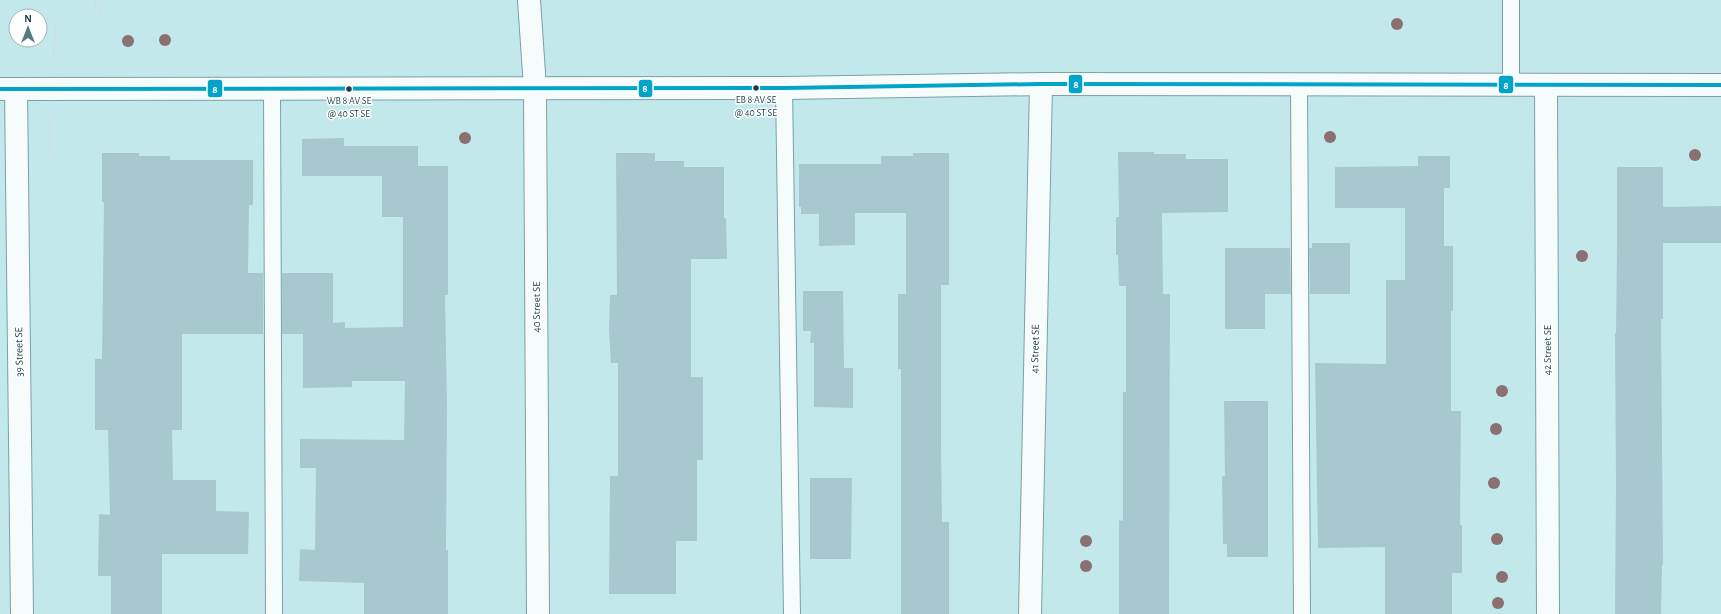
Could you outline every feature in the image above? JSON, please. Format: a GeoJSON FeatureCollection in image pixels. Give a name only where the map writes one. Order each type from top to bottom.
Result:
{"type":"FeatureCollection","features":[{"type":"Feature","properties":{"kind":"street","name":"40 Street SE"},"geometry":{"type":"LineString","coordinates":[[529,0],[535,88],[538,614]]}},
{"type":"Feature","properties":{"kind":"street"},"geometry":{"type":"LineString","coordinates":[[8,89],[784,88],[1041,84],[1299,83],[1510,86],[1721,85]]}},
{"type":"Feature","properties":{"kind":"street","name":"41 Street SE"},"geometry":{"type":"LineString","coordinates":[[1030,614],[1041,84]]}},
{"type":"Feature","properties":{"kind":"street","name":"42 Street SE"},"geometry":{"type":"LineString","coordinates":[[1546,86],[1548,614]]}},
{"type":"Feature","properties":{"kind":"street","name":"39 Street SE"},"geometry":{"type":"LineString","coordinates":[[8,89],[22,614]]}},
{"type":"Feature","properties":{"kind":"lane"},"geometry":{"type":"LineString","coordinates":[[1510,86],[1511,0]]}},
{"type":"Feature","properties":{"kind":"lane"},"geometry":{"type":"LineString","coordinates":[[1299,83],[1302,614]]}},
{"type":"Feature","properties":{"kind":"lane"},"geometry":{"type":"LineString","coordinates":[[272,88],[274,614]]}},
{"type":"Feature","properties":{"kind":"lane"},"geometry":{"type":"LineString","coordinates":[[784,88],[792,614]]}},
{"type":"Feature","properties":{"kind":"path"},"geometry":{"type":"LineString","coordinates":[[94,0],[103,23]]}},
{"type":"Feature","properties":{"kind":"building"},"geometry":{"type":"Polygon","coordinates":[[[344,138],[344,146],[418,146],[418,166],[448,166],[448,295],[445,295],[447,405],[446,550],[448,550],[448,614],[364,614],[364,583],[299,581],[300,549],[315,550],[316,468],[300,468],[300,439],[404,440],[405,381],[352,381],[352,387],[303,388],[303,334],[282,334],[282,273],[333,273],[333,323],[345,322],[345,328],[403,327],[403,217],[382,217],[382,176],[302,176],[302,139],[344,138]]]}},
{"type":"Feature","properties":{"kind":"building"},"geometry":{"type":"Polygon","coordinates":[[[1118,152],[1186,154],[1186,159],[1228,159],[1228,212],[1162,213],[1163,294],[1170,294],[1169,614],[1119,614],[1119,520],[1123,521],[1123,392],[1126,392],[1126,286],[1119,286],[1118,255],[1116,255],[1116,217],[1119,217],[1118,152]]]}},
{"type":"Feature","properties":{"kind":"building"},"geometry":{"type":"Polygon","coordinates":[[[102,153],[139,153],[139,156],[170,156],[170,160],[253,160],[253,205],[249,205],[248,273],[263,273],[263,334],[182,334],[182,430],[172,430],[173,480],[216,480],[216,511],[249,512],[248,554],[162,554],[162,614],[111,614],[111,576],[98,576],[99,514],[110,515],[108,430],[95,430],[95,359],[102,359],[104,202],[102,202],[102,153]]]}},
{"type":"Feature","properties":{"kind":"building"},"geometry":{"type":"Polygon","coordinates":[[[616,153],[655,153],[655,161],[684,161],[684,167],[724,167],[724,218],[726,218],[727,259],[691,259],[691,377],[703,377],[703,460],[697,460],[697,541],[676,541],[676,594],[609,594],[610,476],[618,476],[618,363],[611,363],[609,329],[610,295],[617,295],[616,153]]]}},
{"type":"Feature","properties":{"kind":"building"},"geometry":{"type":"Polygon","coordinates":[[[913,153],[949,153],[949,285],[941,285],[941,447],[942,522],[949,522],[949,614],[901,614],[901,369],[898,369],[898,294],[906,294],[906,213],[855,213],[855,245],[819,246],[819,214],[801,214],[801,207],[799,207],[799,164],[881,164],[881,156],[913,156],[913,153]]]}},
{"type":"Feature","properties":{"kind":"building"},"geometry":{"type":"Polygon","coordinates":[[[1418,156],[1450,156],[1450,188],[1444,188],[1444,246],[1453,246],[1453,311],[1451,311],[1451,411],[1461,411],[1460,525],[1462,525],[1462,573],[1452,573],[1452,614],[1385,614],[1385,547],[1318,548],[1315,363],[1386,364],[1386,280],[1405,280],[1405,208],[1335,208],[1335,167],[1418,166],[1418,156]]]}},
{"type":"Feature","properties":{"kind":"building"},"geometry":{"type":"Polygon","coordinates":[[[1617,167],[1663,167],[1663,207],[1721,206],[1721,243],[1663,243],[1663,319],[1661,319],[1663,565],[1661,614],[1615,614],[1615,333],[1617,167]]]}},
{"type":"Feature","properties":{"kind":"building"},"geometry":{"type":"Polygon","coordinates":[[[1312,243],[1350,243],[1350,294],[1310,294],[1309,248],[1312,248],[1312,243]]]}},
{"type":"Feature","properties":{"kind":"building"},"geometry":{"type":"Polygon","coordinates":[[[1225,248],[1290,248],[1291,294],[1265,294],[1265,329],[1225,329],[1225,248]]]}},
{"type":"Feature","properties":{"kind":"building"},"geometry":{"type":"Polygon","coordinates":[[[803,291],[843,291],[844,368],[853,368],[853,408],[814,407],[814,343],[810,343],[811,331],[803,331],[803,291]]]}},
{"type":"Feature","properties":{"kind":"building"},"geometry":{"type":"Polygon","coordinates":[[[1224,401],[1268,401],[1268,557],[1227,557],[1227,544],[1223,544],[1222,476],[1225,476],[1224,401]]]}},
{"type":"Feature","properties":{"kind":"building"},"geometry":{"type":"Polygon","coordinates":[[[810,478],[852,478],[851,559],[810,559],[810,478]]]}},
{"type":"Feature","properties":{"kind":"transit line","name":"8"},"geometry":{"type":"LineString","coordinates":[[0,89],[784,88],[1041,84],[1721,85]]}},
{"type":"Feature","properties":{"kind":"place","name":"EB 8 AV SE @ 40 ST SE"},"geometry":{"type":"Point","coordinates":[756,88]}},
{"type":"Feature","properties":{"kind":"place","name":"WB 8 AV SE @ 40 ST SE"},"geometry":{"type":"Point","coordinates":[349,89]}}]}
